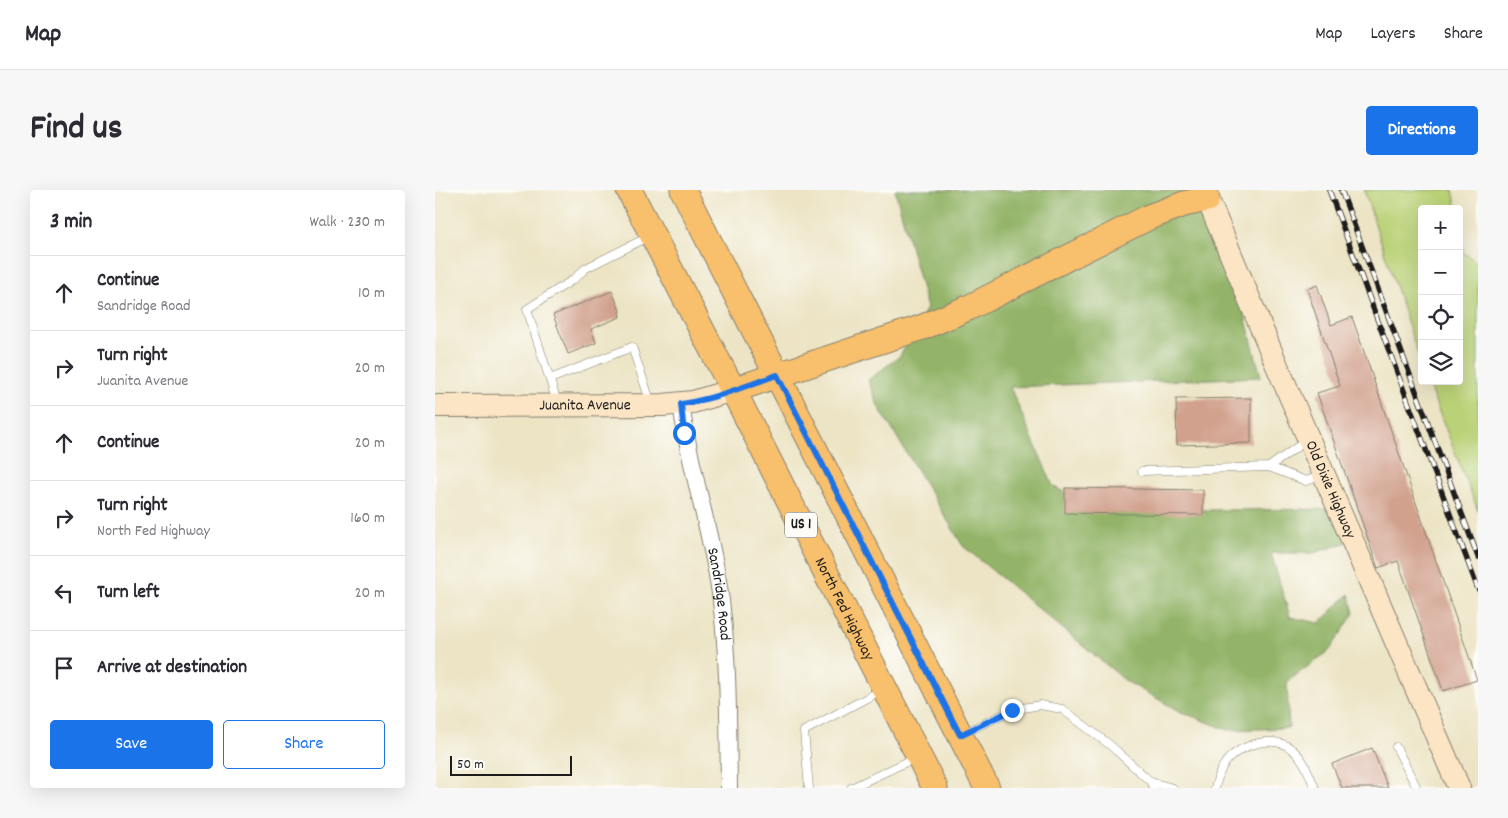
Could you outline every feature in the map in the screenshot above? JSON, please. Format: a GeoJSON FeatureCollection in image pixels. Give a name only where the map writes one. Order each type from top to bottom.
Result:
{"type":"FeatureCollection","features":[{"type":"Feature","properties":{"kind":"main road","name":"North Fed Highway"},"geometry":{"type":"LineString","coordinates":[[629,190],[935,788]]}},
{"type":"Feature","properties":{"kind":"main road"},"geometry":{"type":"LineString","coordinates":[[683,190],[987,788]]}},
{"type":"Feature","properties":{"kind":"main road"},"geometry":{"type":"LineString","coordinates":[[733,390],[868,347],[923,327],[968,308],[1149,217],[1206,195]]}},
{"type":"Feature","properties":{"kind":"street","name":"Old Dixie Highway"},"geometry":{"type":"LineString","coordinates":[[1206,195],[1459,788]]}},
{"type":"Feature","properties":{"kind":"street","name":"Juanita Avenue"},"geometry":{"type":"LineString","coordinates":[[435,406],[681,404],[733,390]]}},
{"type":"Feature","properties":{"kind":"street","name":"Sandridge Road"},"geometry":{"type":"LineString","coordinates":[[681,404],[684,433],[712,542],[722,602],[727,667],[729,788]]}},
{"type":"Feature","properties":{"kind":"lane"},"geometry":{"type":"LineString","coordinates":[[558,406],[527,309],[574,279],[586,268],[652,235]]}},
{"type":"Feature","properties":{"kind":"lane"},"geometry":{"type":"LineString","coordinates":[[550,379],[632,347],[651,405]]}},
{"type":"Feature","properties":{"kind":"lane"},"geometry":{"type":"LineString","coordinates":[[1269,467],[1309,439]]}},
{"type":"Feature","properties":{"kind":"lane"},"geometry":{"type":"LineString","coordinates":[[1142,471],[1269,467],[1306,481],[1325,475]]}},
{"type":"Feature","properties":{"kind":"lane"},"geometry":{"type":"LineString","coordinates":[[809,788],[804,731],[883,689]]}},
{"type":"Feature","properties":{"kind":"lane"},"geometry":{"type":"LineString","coordinates":[[960,735],[1012,710],[1040,705],[1062,709],[1110,745],[1152,785],[1173,788]]}},
{"type":"Feature","properties":{"kind":"lane"},"geometry":{"type":"LineString","coordinates":[[1215,788],[1225,763],[1238,750],[1259,742],[1277,742],[1294,750],[1305,766],[1315,788]]}},
{"type":"Feature","properties":{"kind":"lane"},"geometry":{"type":"LineString","coordinates":[[1396,747],[1417,788]]}},
{"type":"Feature","properties":{"kind":"lane"},"geometry":{"type":"LineString","coordinates":[[851,788],[918,756]]}},
{"type":"Feature","properties":{"kind":"green space"},"geometry":{"type":"Polygon","coordinates":[[[895,190],[1212,190],[1261,377],[1010,387],[1053,486],[1097,511],[1333,509],[1348,542],[1314,553],[1271,553],[1290,617],[1319,623],[1349,594],[1354,613],[1330,650],[1287,682],[1289,728],[1228,730],[1179,711],[1126,681],[963,546],[878,406],[868,380],[900,356],[927,308],[895,190]]]}},
{"type":"Feature","properties":{"kind":"green space"},"geometry":{"type":"Polygon","coordinates":[[[1364,190],[1453,190],[1456,205],[1418,205],[1418,355],[1364,190]]]}},
{"type":"Feature","properties":{"kind":"green space"},"geometry":{"type":"Polygon","coordinates":[[[1463,247],[1464,253],[1478,263],[1478,511],[1429,385],[1463,385],[1463,247]]]}},
{"type":"Feature","properties":{"kind":"building"},"geometry":{"type":"Polygon","coordinates":[[[1317,285],[1331,325],[1352,317],[1477,680],[1443,691],[1398,561],[1378,568],[1317,393],[1340,386],[1307,289],[1317,285]]]}},
{"type":"Feature","properties":{"kind":"building"},"geometry":{"type":"Polygon","coordinates":[[[612,291],[620,311],[620,317],[591,329],[596,343],[568,354],[553,315],[612,291]]]}},
{"type":"Feature","properties":{"kind":"building"},"geometry":{"type":"Polygon","coordinates":[[[1251,398],[1251,443],[1177,445],[1176,399],[1251,398]]]}},
{"type":"Feature","properties":{"kind":"building"},"geometry":{"type":"Polygon","coordinates":[[[1065,488],[1203,490],[1203,515],[1065,513],[1065,488]]]}},
{"type":"Feature","properties":{"kind":"building"},"geometry":{"type":"Polygon","coordinates":[[[1372,748],[1388,788],[1342,788],[1332,764],[1372,748]]]}},
{"type":"Feature","properties":{"kind":"railway"},"geometry":{"type":"LineString","coordinates":[[1329,190],[1478,589]]}},
{"type":"Feature","properties":{"kind":"railway"},"geometry":{"type":"LineString","coordinates":[[1341,190],[1478,557]]}},
{"type":"Feature","properties":{"kind":"route"},"geometry":{"type":"LineString","coordinates":[[684,433],[681,404],[733,390],[777,375],[960,735],[1012,710]]}}]}
